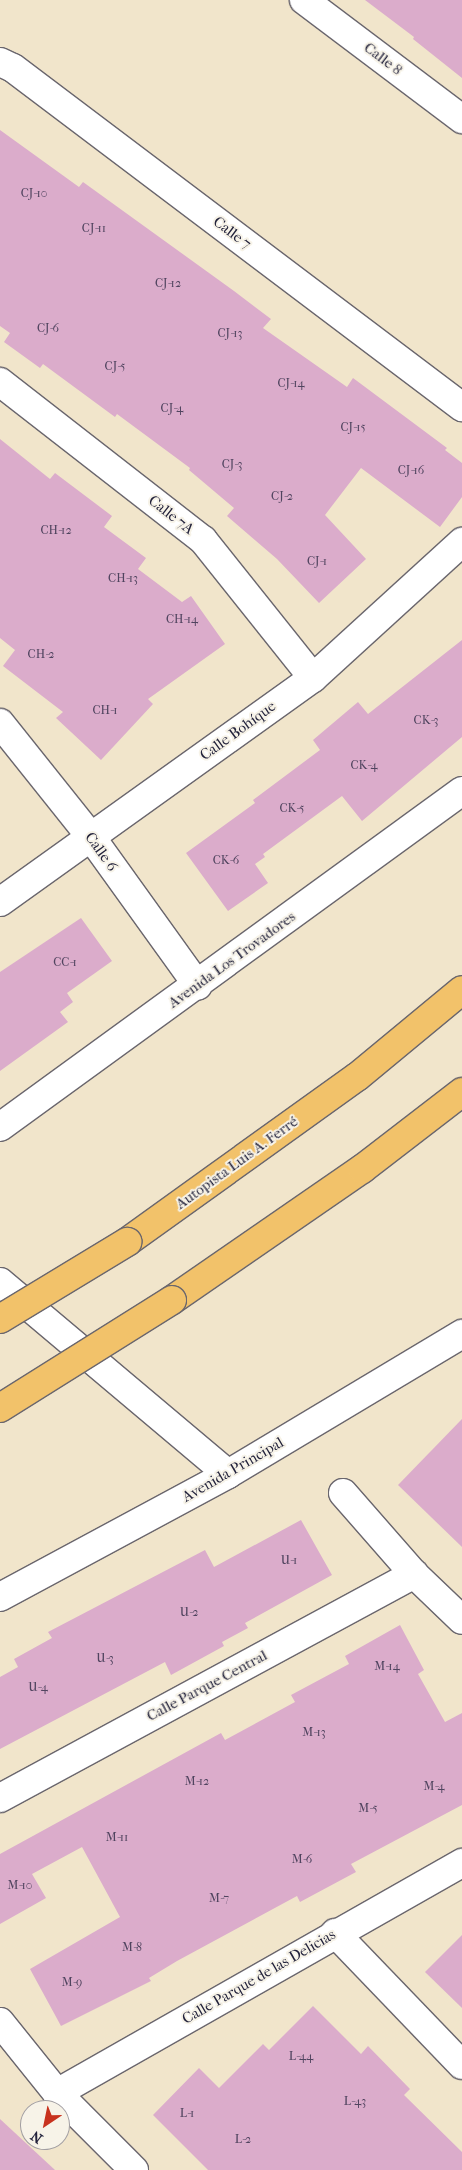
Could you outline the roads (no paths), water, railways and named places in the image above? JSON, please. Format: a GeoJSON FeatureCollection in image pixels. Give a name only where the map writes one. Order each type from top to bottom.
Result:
{"type":"FeatureCollection","features":[{"type":"Feature","properties":{"kind":"highway","name":"Autopista Luis A. Ferré"},"geometry":{"type":"LineString","coordinates":[[0,1319],[127,1242],[357,1077],[462,990]]}},
{"type":"Feature","properties":{"kind":"highway"},"geometry":{"type":"LineString","coordinates":[[0,1408],[172,1300],[362,1169],[462,1092]]}},
{"type":"Feature","properties":{"kind":"street","name":"Calle 8"},"geometry":{"type":"LineString","coordinates":[[304,0],[462,119]]}},
{"type":"Feature","properties":{"kind":"street","name":"Calle 7"},"geometry":{"type":"LineString","coordinates":[[0,62],[13,68],[462,407]]}},
{"type":"Feature","properties":{"kind":"street","name":"Calle 7A"},"geometry":{"type":"LineString","coordinates":[[0,382],[203,540],[313,678]]}},
{"type":"Feature","properties":{"kind":"street","name":"Calle Bohíque"},"geometry":{"type":"LineString","coordinates":[[0,902],[313,678],[462,542]]}},
{"type":"Feature","properties":{"kind":"street","name":"Calle 6"},"geometry":{"type":"LineString","coordinates":[[0,723],[91,837],[198,986]]}},
{"type":"Feature","properties":{"kind":"street","name":"Avenida Los Trovadores"},"geometry":{"type":"LineString","coordinates":[[0,1127],[198,986],[462,791]]}},
{"type":"Feature","properties":{"kind":"street"},"geometry":{"type":"LineString","coordinates":[[0,1282],[228,1474]]}},
{"type":"Feature","properties":{"kind":"street","name":"Avenida Principal"},"geometry":{"type":"LineString","coordinates":[[0,1598],[228,1474],[462,1334]]}},
{"type":"Feature","properties":{"kind":"street"},"geometry":{"type":"LineString","coordinates":[[343,1493],[414,1574],[462,1620]]}},
{"type":"Feature","properties":{"kind":"street","name":"Calle Parque Central"},"geometry":{"type":"LineString","coordinates":[[0,1798],[414,1574]]}},
{"type":"Feature","properties":{"kind":"street","name":"Calle Parque de las Delicias"},"geometry":{"type":"LineString","coordinates":[[57,2093],[335,1933],[462,1863]]}},
{"type":"Feature","properties":{"kind":"street"},"geometry":{"type":"LineString","coordinates":[[335,1933],[462,2065]]}},
{"type":"Feature","properties":{"kind":"street"},"geometry":{"type":"LineString","coordinates":[[0,2022],[57,2093],[134,2170]]}}]}
